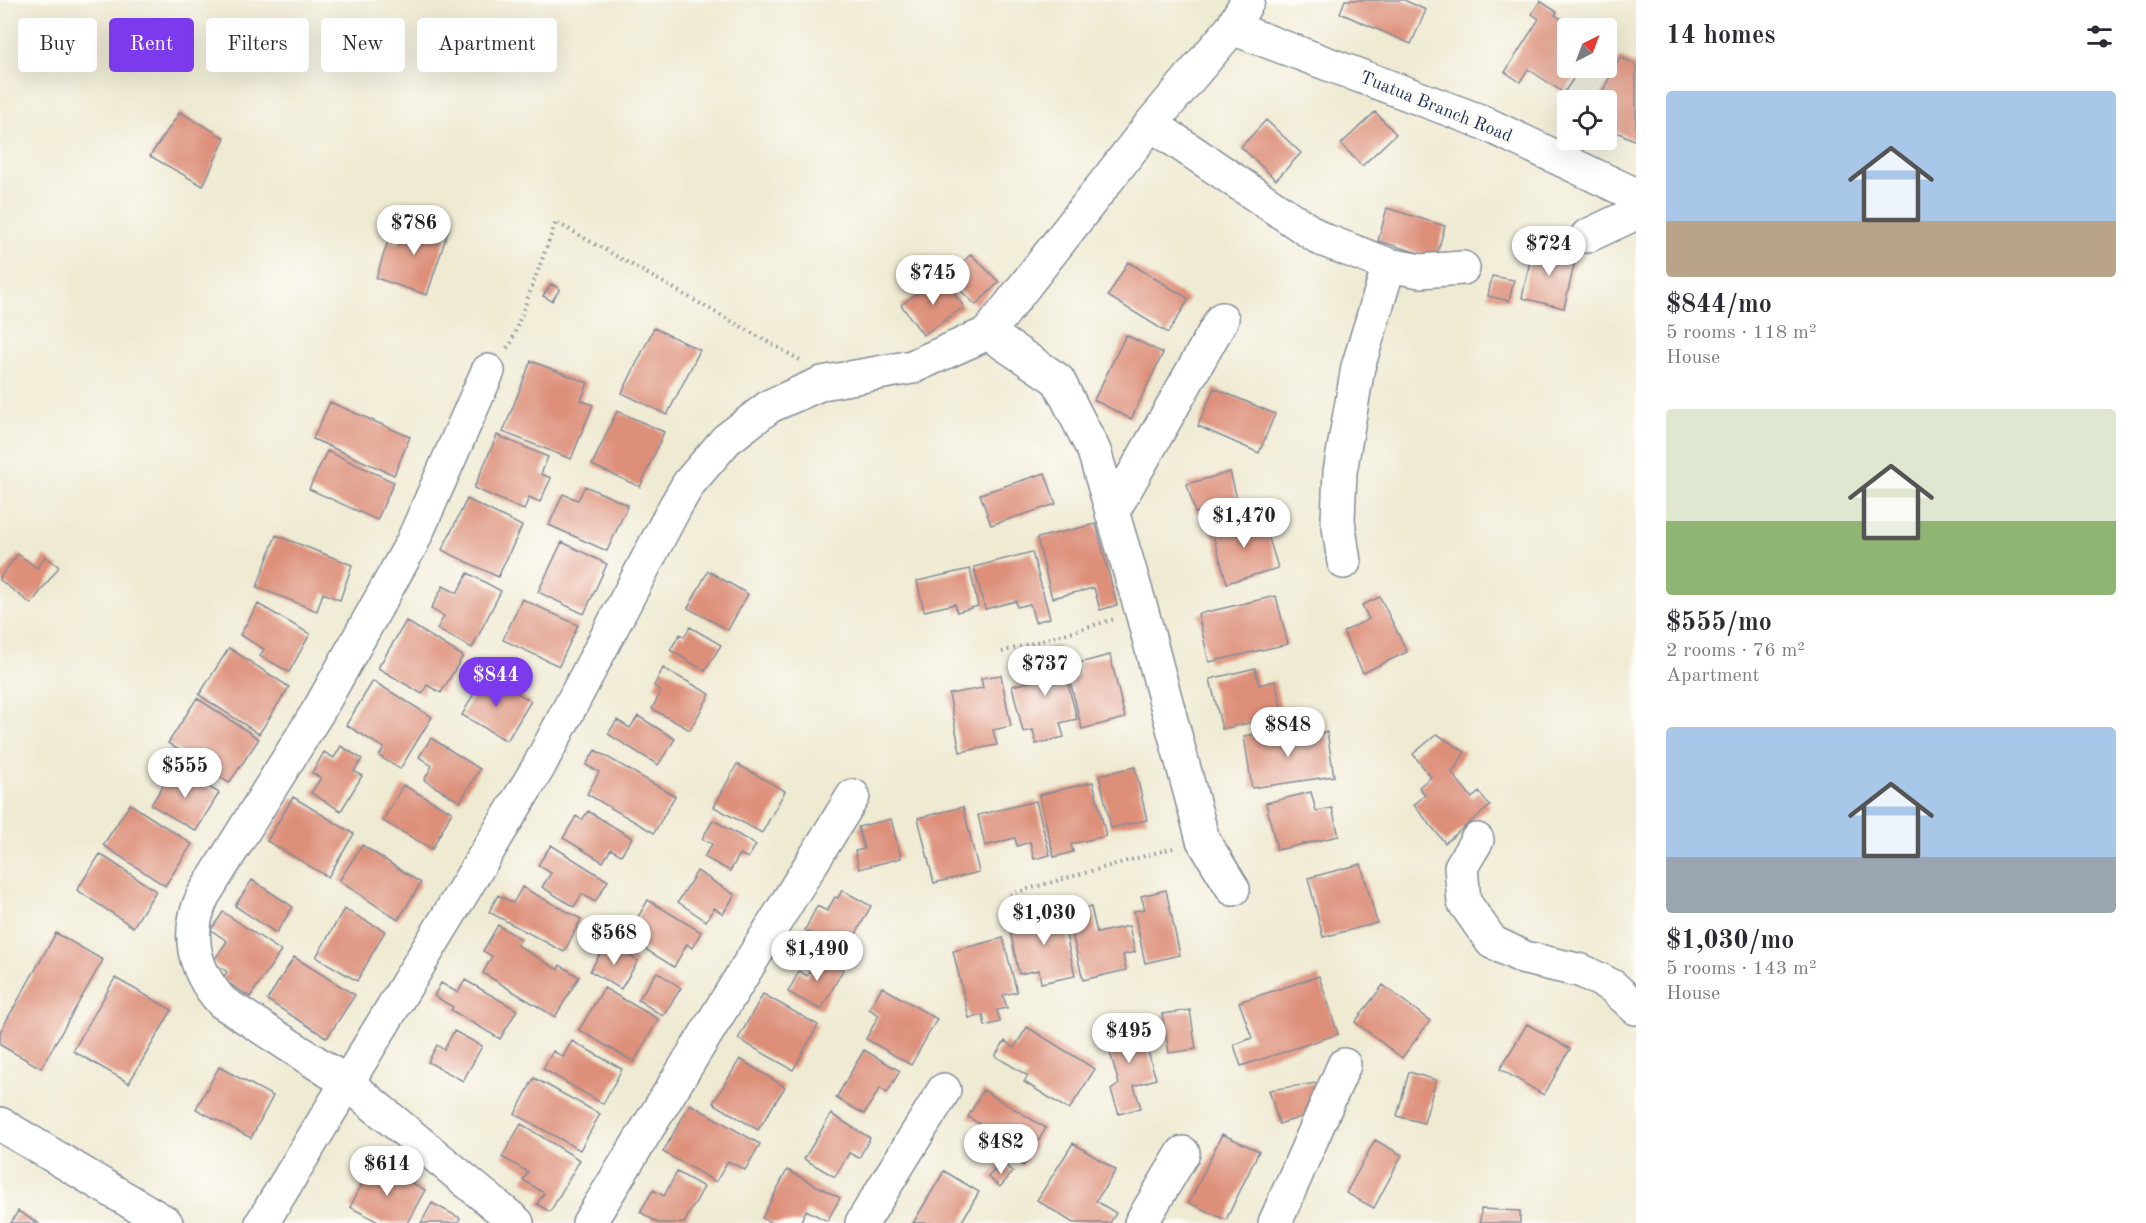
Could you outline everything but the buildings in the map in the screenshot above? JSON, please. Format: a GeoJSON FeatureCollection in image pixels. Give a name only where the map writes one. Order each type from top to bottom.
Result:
{"type":"FeatureCollection","features":[{"type":"Feature","properties":{"kind":"street"},"geometry":{"type":"LineString","coordinates":[[262,1223],[538,768],[689,483],[726,440],[770,406],[822,383],[912,367],[988,333],[1151,124],[1232,28],[1248,0]]}},
{"type":"Feature","properties":{"kind":"street","name":"Tuatua Branch Road"},"geometry":{"type":"LineString","coordinates":[[1232,28],[1480,121],[1636,195]]}},
{"type":"Feature","properties":{"kind":"street"},"geometry":{"type":"LineString","coordinates":[[1151,124],[1321,239],[1389,266],[1420,271],[1463,268]]}},
{"type":"Feature","properties":{"kind":"street"},"geometry":{"type":"LineString","coordinates":[[1587,236],[1636,213]]}},
{"type":"Feature","properties":{"kind":"street"},"geometry":{"type":"LineString","coordinates":[[1344,562],[1338,520],[1340,472],[1358,367],[1389,266]]}},
{"type":"Feature","properties":{"kind":"street"},"geometry":{"type":"LineString","coordinates":[[1112,513],[1222,319]]}},
{"type":"Feature","properties":{"kind":"street"},"geometry":{"type":"LineString","coordinates":[[988,333],[1058,380],[1094,451],[1142,612],[1203,840],[1233,889]]}},
{"type":"Feature","properties":{"kind":"street"},"geometry":{"type":"LineString","coordinates":[[488,371],[412,543],[320,708],[203,896],[196,916],[193,936],[195,957],[203,977],[215,994],[231,1008],[346,1082],[517,1223]]}},
{"type":"Feature","properties":{"kind":"street"},"geometry":{"type":"LineString","coordinates":[[589,1223],[853,796]]}},
{"type":"Feature","properties":{"kind":"street"},"geometry":{"type":"LineString","coordinates":[[1478,840],[1461,867],[1464,903],[1492,942],[1525,958],[1582,971],[1612,986],[1636,1008]]}},
{"type":"Feature","properties":{"kind":"street"},"geometry":{"type":"LineString","coordinates":[[1275,1223],[1344,1065]]}},
{"type":"Feature","properties":{"kind":"street"},"geometry":{"type":"LineString","coordinates":[[862,1223],[944,1090]]}},
{"type":"Feature","properties":{"kind":"street"},"geometry":{"type":"LineString","coordinates":[[0,1124],[166,1223]]}},
{"type":"Feature","properties":{"kind":"street"},"geometry":{"type":"LineString","coordinates":[[1141,1223],[1184,1153]]}},
{"type":"Feature","properties":{"kind":"path"},"geometry":{"type":"LineString","coordinates":[[488,371],[512,344],[556,222],[813,367],[822,383]]}},
{"type":"Feature","properties":{"kind":"path"},"geometry":{"type":"LineString","coordinates":[[1002,652],[1142,612]]}},
{"type":"Feature","properties":{"kind":"path"},"geometry":{"type":"LineString","coordinates":[[1010,894],[1203,840]]}}]}
